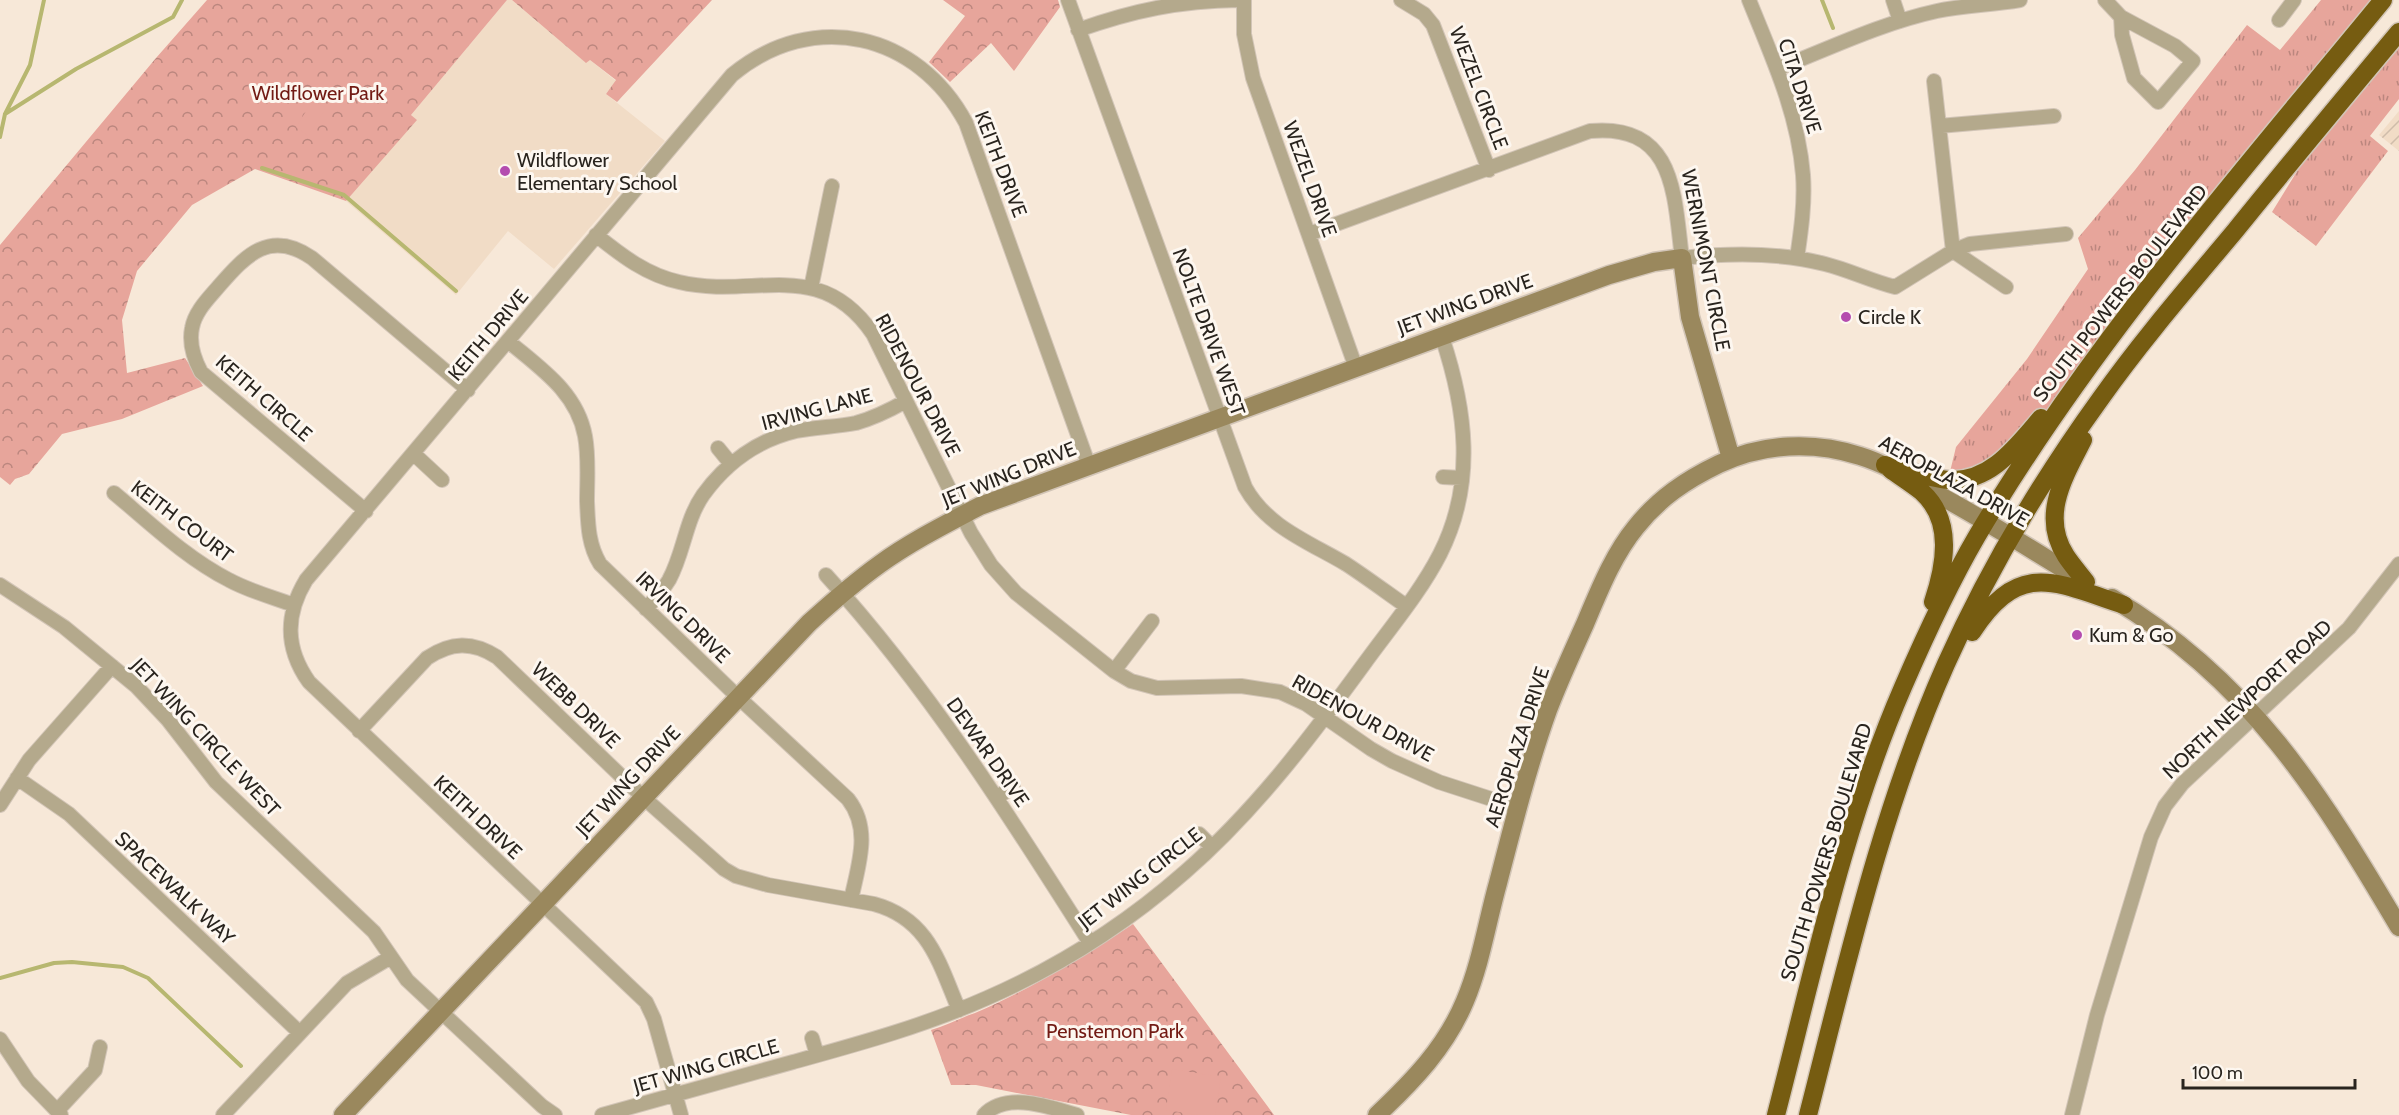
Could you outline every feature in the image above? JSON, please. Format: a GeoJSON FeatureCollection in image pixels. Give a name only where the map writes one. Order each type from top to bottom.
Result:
{"type":"FeatureCollection","features":[{"type":"Feature","properties":{"kind":"highway","name":"SOUTH POWERS BOULEVARD"},"geometry":{"type":"LineString","coordinates":[[1776,1115],[1837,880],[1881,743],[1903,687],[1950,588],[1986,521],[2104,344],[2383,0]]}},
{"type":"Feature","properties":{"kind":"highway"},"geometry":{"type":"LineString","coordinates":[[1808,1115],[1872,870],[1909,757],[1926,711],[1980,594],[2011,537],[2073,436],[2138,348],[2399,32]]}},
{"type":"Feature","properties":{"kind":"highway"},"geometry":{"type":"LineString","coordinates":[[1885,465],[1948,480],[1973,478],[1987,471],[2000,462],[2022,440],[2104,344]]}},
{"type":"Feature","properties":{"kind":"highway"},"geometry":{"type":"LineString","coordinates":[[2086,582],[2065,555],[2059,542],[2055,527],[2055,502],[2059,487],[2096,415],[2138,348]]}},
{"type":"Feature","properties":{"kind":"highway"},"geometry":{"type":"LineString","coordinates":[[1885,465],[1923,494],[1941,522],[1944,536],[1940,581],[1903,687]]}},
{"type":"Feature","properties":{"kind":"highway"},"geometry":{"type":"LineString","coordinates":[[1926,711],[1951,666],[1984,615],[2004,594],[2015,588],[2036,582],[2049,582],[2066,585],[2124,605]]}},
{"type":"Feature","properties":{"kind":"main road","name":"JET WING DRIVE"},"geometry":{"type":"LineString","coordinates":[[346,1114],[809,623],[842,593],[882,563],[963,515],[1009,494],[1609,275],[1654,262],[1682,258]]}},
{"type":"Feature","properties":{"kind":"main road","name":"WERNIMONT CIRCLE"},"geometry":{"type":"LineString","coordinates":[[1682,258],[1690,317],[1731,458]]}},
{"type":"Feature","properties":{"kind":"main road","name":"AEROPLAZA DRIVE"},"geometry":{"type":"LineString","coordinates":[[1377,1115],[1424,1069],[1458,1016],[1474,975],[1519,808],[1556,691],[1602,584],[1622,548],[1634,529],[1663,498],[1686,481],[1731,458],[1758,450],[1805,446],[1858,455],[1885,465],[1986,521],[2124,605],[2190,653],[2256,715],[2296,763],[2342,831],[2399,927]]}},
{"type":"Feature","properties":{"kind":"street","name":"NOLTE DRIVE WEST"},"geometry":{"type":"LineString","coordinates":[[1068,0],[1245,487],[1261,510],[1290,533],[1347,565],[1406,606]]}},
{"type":"Feature","properties":{"kind":"street"},"geometry":{"type":"LineString","coordinates":[[1078,30],[1138,10],[1178,3],[1239,0]]}},
{"type":"Feature","properties":{"kind":"street","name":"WEZEL DRIVE"},"geometry":{"type":"LineString","coordinates":[[1244,0],[1244,34],[1249,64],[1356,368]]}},
{"type":"Feature","properties":{"kind":"street","name":"WEZEL CIRCLE"},"geometry":{"type":"LineString","coordinates":[[1401,0],[1424,14],[1433,25],[1489,170]]}},
{"type":"Feature","properties":{"kind":"street","name":"CITA DRIVE"},"geometry":{"type":"LineString","coordinates":[[1749,0],[1777,69],[1796,126],[1803,177],[1802,222],[1797,258]]}},
{"type":"Feature","properties":{"kind":"street"},"geometry":{"type":"LineString","coordinates":[[1893,0],[1900,21]]}},
{"type":"Feature","properties":{"kind":"street"},"geometry":{"type":"LineString","coordinates":[[1777,69],[1900,21],[1958,7],[2020,0]]}},
{"type":"Feature","properties":{"kind":"street"},"geometry":{"type":"LineString","coordinates":[[2105,0],[2121,17],[2175,46],[2193,61],[2158,102],[2134,78],[2122,36],[2121,17]]}},
{"type":"Feature","properties":{"kind":"street"},"geometry":{"type":"LineString","coordinates":[[2279,20],[2295,0]]}},
{"type":"Feature","properties":{"kind":"street","name":"KEITH DRIVE"},"geometry":{"type":"LineString","coordinates":[[681,1115],[654,1020],[646,1002],[309,682],[292,648],[291,634],[294,604],[306,580],[732,75],[759,56],[796,41],[828,37],[860,40],[892,49],[935,79],[948,94],[966,123],[1089,466]]}},
{"type":"Feature","properties":{"kind":"street"},"geometry":{"type":"LineString","coordinates":[[1934,81],[1953,251],[2006,287]]}},
{"type":"Feature","properties":{"kind":"street"},"geometry":{"type":"LineString","coordinates":[[1939,126],[2054,116]]}},
{"type":"Feature","properties":{"kind":"street","name":"WERNIMONT CIRCLE"},"geometry":{"type":"LineString","coordinates":[[1309,234],[1489,170],[1590,131],[1605,130],[1632,135],[1653,149],[1666,167],[1671,178],[1682,258]]}},
{"type":"Feature","properties":{"kind":"street"},"geometry":{"type":"LineString","coordinates":[[811,288],[832,186]]}},
{"type":"Feature","properties":{"kind":"street"},"geometry":{"type":"LineString","coordinates":[[1953,251],[1970,244],[2066,234]]}},
{"type":"Feature","properties":{"kind":"street","name":"RIDENOUR DRIVE"},"geometry":{"type":"LineString","coordinates":[[596,235],[641,268],[680,283],[787,285],[811,288],[832,294],[863,319],[873,334],[981,550],[1016,593],[1114,671],[1131,681],[1157,688],[1241,686],[1268,689],[1293,697],[1392,761],[1439,782],[1519,808]]}},
{"type":"Feature","properties":{"kind":"street","name":"KEITH CIRCLE"},"geometry":{"type":"LineString","coordinates":[[366,511],[201,372],[192,351],[191,340],[192,328],[203,305],[242,260],[252,252],[276,246],[290,247],[312,258],[468,390]]}},
{"type":"Feature","properties":{"kind":"street","name":"JET WING DRIVE"},"geometry":{"type":"LineString","coordinates":[[1682,258],[1730,255],[1797,258],[1827,264],[1895,287],[1953,251]]}},
{"type":"Feature","properties":{"kind":"street","name":"JET WING CIRCLE"},"geometry":{"type":"LineString","coordinates":[[602,1115],[907,1029],[959,1010],[1020,982],[1090,943],[1156,895],[1212,847],[1270,786],[1326,717],[1429,574],[1448,536],[1462,478],[1464,441],[1462,409],[1452,366],[1442,337]]}},
{"type":"Feature","properties":{"kind":"street","name":"IRVING DRIVE"},"geometry":{"type":"LineString","coordinates":[[508,341],[556,382],[572,403],[585,438],[588,532],[594,554],[600,564],[857,810],[863,831],[851,900]]}},
{"type":"Feature","properties":{"kind":"street","name":"IRVING LANE"},"geometry":{"type":"LineString","coordinates":[[646,609],[669,580],[696,506],[731,464],[757,445],[782,435],[871,418],[906,401]]}},
{"type":"Feature","properties":{"kind":"street"},"geometry":{"type":"LineString","coordinates":[[718,448],[731,464]]}},
{"type":"Feature","properties":{"kind":"street"},"geometry":{"type":"LineString","coordinates":[[414,454],[442,480]]}},
{"type":"Feature","properties":{"kind":"street"},"geometry":{"type":"LineString","coordinates":[[1443,477],[1462,478]]}},
{"type":"Feature","properties":{"kind":"street","name":"KEITH COURT"},"geometry":{"type":"LineString","coordinates":[[114,493],[195,560],[237,584],[294,604]]}},
{"type":"Feature","properties":{"kind":"street","name":"NORTH NEWPORT ROAD"},"geometry":{"type":"LineString","coordinates":[[2072,1115],[2097,1015],[2139,875],[2151,837],[2165,806],[2181,784],[2349,628],[2399,564]]}},
{"type":"Feature","properties":{"kind":"street","name":"DEWAR DRIVE"},"geometry":{"type":"LineString","coordinates":[[826,575],[946,724],[998,797],[1090,943]]}},
{"type":"Feature","properties":{"kind":"street","name":"JET WING CIRCLE WEST"},"geometry":{"type":"LineString","coordinates":[[0,585],[64,627],[151,700],[216,782],[374,932],[407,980],[441,1012]]}},
{"type":"Feature","properties":{"kind":"street"},"geometry":{"type":"LineString","coordinates":[[1114,671],[1152,621]]}},
{"type":"Feature","properties":{"kind":"street","name":"WEBB DRIVE"},"geometry":{"type":"LineString","coordinates":[[359,731],[427,658],[450,646],[474,645],[497,657],[644,798],[712,860],[736,876],[768,885],[889,908],[903,916],[927,938],[959,1010]]}},
{"type":"Feature","properties":{"kind":"street"},"geometry":{"type":"LineString","coordinates":[[0,805],[16,778],[112,666]]}},
{"type":"Feature","properties":{"kind":"street","name":"SPACEWALK WAY"},"geometry":{"type":"LineString","coordinates":[[16,778],[69,814],[300,1033]]}},
{"type":"Feature","properties":{"kind":"street"},"geometry":{"type":"LineString","coordinates":[[998,797],[1013,786]]}},
{"type":"Feature","properties":{"kind":"street"},"geometry":{"type":"LineString","coordinates":[[1199,834],[1212,847]]}},
{"type":"Feature","properties":{"kind":"street"},"geometry":{"type":"LineString","coordinates":[[223,1115],[347,983],[391,957]]}},
{"type":"Feature","properties":{"kind":"street"},"geometry":{"type":"LineString","coordinates":[[441,1012],[542,1106],[555,1115]]}},
{"type":"Feature","properties":{"kind":"street"},"geometry":{"type":"LineString","coordinates":[[812,1038],[817,1055]]}},
{"type":"Feature","properties":{"kind":"street"},"geometry":{"type":"LineString","coordinates":[[0,1039],[28,1081],[59,1113],[94,1070],[100,1047]]}},
{"type":"Feature","properties":{"kind":"street"},"geometry":{"type":"LineString","coordinates":[[984,1115],[997,1105],[1015,1102],[1077,1115]]}},
{"type":"Feature","properties":{"kind":"shaded area","name":"Wildflower Elementary School"},"geometry":{"type":"Polygon","coordinates":[[[507,0],[512,0],[585,62],[590,60],[616,81],[606,94],[665,141],[554,269],[508,231],[456,295],[346,201],[416,120],[411,115],[507,0]]]}},
{"type":"Feature","properties":{"kind":"shaded area"},"geometry":{"type":"Polygon","coordinates":[[[2399,111],[2399,151],[2379,135],[2399,111]]]}},
{"type":"Feature","properties":{"kind":"green space","name":"Wildflower Park"},"geometry":{"type":"Polygon","coordinates":[[[207,0],[507,0],[411,115],[417,120],[346,201],[255,169],[192,205],[137,271],[122,320],[127,373],[185,358],[203,386],[122,419],[62,434],[29,474],[15,479],[10,485],[0,477],[0,245],[207,0]]]}},
{"type":"Feature","properties":{"kind":"green space"},"geometry":{"type":"Polygon","coordinates":[[[512,0],[712,0],[617,102],[606,94],[616,80],[590,60],[586,63],[512,0]]]}},
{"type":"Feature","properties":{"kind":"green space"},"geometry":{"type":"Polygon","coordinates":[[[943,0],[1058,0],[1060,7],[1014,71],[991,43],[950,82],[929,62],[965,16],[943,0]]]}},
{"type":"Feature","properties":{"kind":"green space"},"geometry":{"type":"Polygon","coordinates":[[[2321,0],[2383,0],[2104,344],[2008,454],[1948,480],[1956,447],[2027,359],[2088,269],[2078,238],[2135,170],[2247,25],[2280,50],[2321,0]]]}},
{"type":"Feature","properties":{"kind":"green space"},"geometry":{"type":"Polygon","coordinates":[[[2399,32],[2399,99],[2370,136],[2388,151],[2316,246],[2272,212],[2336,108],[2399,32]]]}},
{"type":"Feature","properties":{"kind":"green space"},"geometry":{"type":"Polygon","coordinates":[[[313,100],[326,108],[308,136],[296,127],[313,100]]]}},
{"type":"Feature","properties":{"kind":"green space","name":"Penstemon Park"},"geometry":{"type":"Polygon","coordinates":[[[1133,924],[1274,1115],[1131,1115],[976,1085],[951,1085],[931,1030],[996,1004],[1075,961],[1133,924]]]}},
{"type":"Feature","properties":{"kind":"green space"},"geometry":{"type":"Polygon","coordinates":[[[1172,1069],[1221,1077],[1215,1115],[1166,1110],[1172,1069]]]}},
{"type":"Feature","properties":{"kind":"waterway"},"geometry":{"type":"LineString","coordinates":[[0,137],[5,114],[30,65],[44,0]]}},
{"type":"Feature","properties":{"kind":"waterway"},"geometry":{"type":"LineString","coordinates":[[5,114],[76,69],[173,17],[182,0]]}},
{"type":"Feature","properties":{"kind":"waterway"},"geometry":{"type":"LineString","coordinates":[[1822,0],[1833,28]]}},
{"type":"Feature","properties":{"kind":"waterway"},"geometry":{"type":"LineString","coordinates":[[262,168],[344,195],[456,291]]}},
{"type":"Feature","properties":{"kind":"waterway"},"geometry":{"type":"LineString","coordinates":[[0,978],[54,963],[72,962],[123,967],[148,978],[241,1066]]}},
{"type":"Feature","properties":{"kind":"place","name":"Wildflower Elementary School"},"geometry":{"type":"Point","coordinates":[505,171]}},
{"type":"Feature","properties":{"kind":"place","name":"Circle K"},"geometry":{"type":"Point","coordinates":[1846,317]}},
{"type":"Feature","properties":{"kind":"place","name":"Kum & Go"},"geometry":{"type":"Point","coordinates":[2077,635]}}]}
